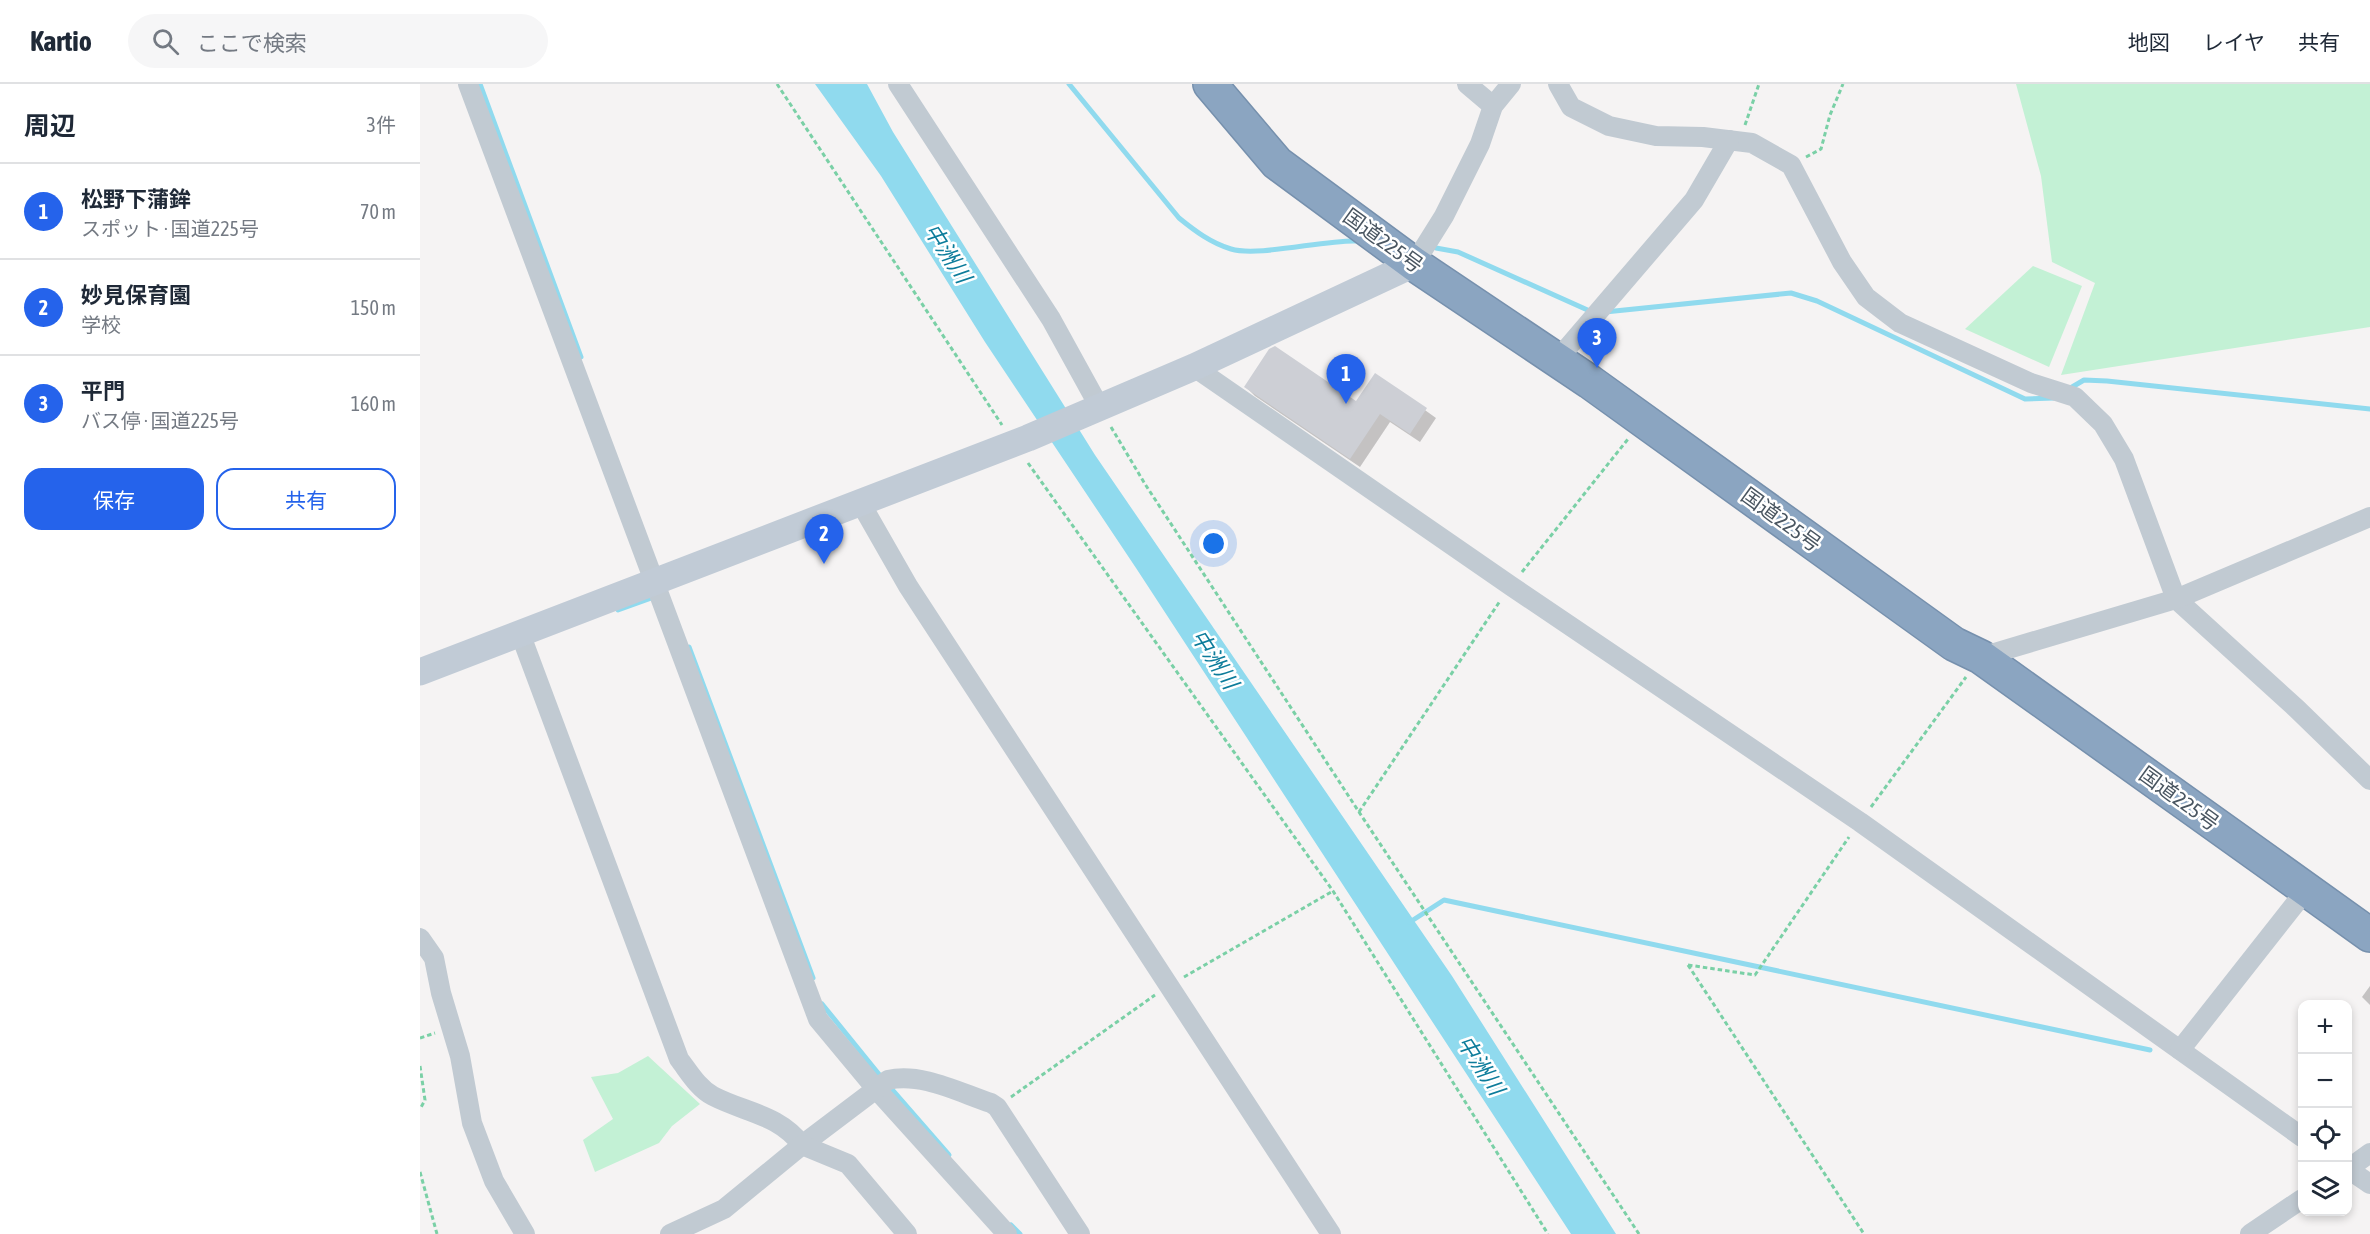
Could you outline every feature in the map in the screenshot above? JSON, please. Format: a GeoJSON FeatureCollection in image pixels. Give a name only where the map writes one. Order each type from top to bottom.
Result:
{"type":"FeatureCollection","features":[{"type":"Feature","properties":{"kind":"highway","name":"国道225号"},"geometry":{"type":"LineString","coordinates":[[1210,84],[1277,163],[1414,264],[1643,420],[1954,644],[1981,657],[2370,935]]}},
{"type":"Feature","properties":{"kind":"street"},"geometry":{"type":"LineString","coordinates":[[468,84],[660,586],[818,1019],[883,1085],[1007,1234]]}},
{"type":"Feature","properties":{"kind":"street"},"geometry":{"type":"LineString","coordinates":[[898,84],[1051,319],[1095,410]]}},
{"type":"Feature","properties":{"kind":"street"},"geometry":{"type":"LineString","coordinates":[[1467,84],[1493,106]]}},
{"type":"Feature","properties":{"kind":"street"},"geometry":{"type":"LineString","coordinates":[[420,672],[523,641],[860,502],[1095,410],[1194,367],[1414,264],[1448,207],[1480,144],[1493,106],[1511,84]]}},
{"type":"Feature","properties":{"kind":"street"},"geometry":{"type":"LineString","coordinates":[[1558,84],[1571,107],[1609,126],[1656,136],[1703,137],[1752,143],[1791,165],[1842,262],[1866,297],[1900,323],[2031,383],[2075,397],[2103,424],[2124,459],[2176,599],[2297,709],[2370,780]]}},
{"type":"Feature","properties":{"kind":"street"},"geometry":{"type":"LineString","coordinates":[[1557,360],[1694,200],[1729,140]]}},
{"type":"Feature","properties":{"kind":"street"},"geometry":{"type":"LineString","coordinates":[[1194,367],[1510,586],[1860,822],[2298,1134]]}},
{"type":"Feature","properties":{"kind":"street"},"geometry":{"type":"LineString","coordinates":[[860,502],[908,586],[1332,1234]]}},
{"type":"Feature","properties":{"kind":"street"},"geometry":{"type":"LineString","coordinates":[[1981,657],[2176,599],[2370,517]]}},
{"type":"Feature","properties":{"kind":"street"},"geometry":{"type":"LineString","coordinates":[[523,641],[679,1059],[696,1082],[712,1096],[789,1129],[802,1145],[848,1164],[907,1234]]}},
{"type":"Feature","properties":{"kind":"street"},"geometry":{"type":"LineString","coordinates":[[2180,1050],[2307,890]]}},
{"type":"Feature","properties":{"kind":"street"},"geometry":{"type":"LineString","coordinates":[[420,938],[434,958],[441,993],[459,1056],[472,1123],[494,1181],[525,1234]]}},
{"type":"Feature","properties":{"kind":"street"},"geometry":{"type":"LineString","coordinates":[[670,1234],[724,1209],[802,1145],[883,1085],[921,1080],[997,1107],[1080,1234]]}},
{"type":"Feature","properties":{"kind":"street"},"geometry":{"type":"LineString","coordinates":[[2352,1166],[2370,1153]]}},
{"type":"Feature","properties":{"kind":"street"},"geometry":{"type":"LineString","coordinates":[[2352,1172],[2370,1184]]}},
{"type":"Feature","properties":{"kind":"street"},"geometry":{"type":"LineString","coordinates":[[2250,1234],[2298,1202]]}},
{"type":"Feature","properties":{"kind":"path"},"geometry":{"type":"LineString","coordinates":[[777,84],[1333,891],[1548,1234]]}},
{"type":"Feature","properties":{"kind":"path"},"geometry":{"type":"LineString","coordinates":[[1729,140],[1744,129],[1759,84]]}},
{"type":"Feature","properties":{"kind":"path"},"geometry":{"type":"LineString","coordinates":[[1791,165],[1821,149],[1830,115],[1843,84]]}},
{"type":"Feature","properties":{"kind":"path"},"geometry":{"type":"LineString","coordinates":[[1095,410],[1639,1234]]}},
{"type":"Feature","properties":{"kind":"path"},"geometry":{"type":"LineString","coordinates":[[1359,812],[1510,586],[1643,420]]}},
{"type":"Feature","properties":{"kind":"path"},"geometry":{"type":"LineString","coordinates":[[1864,1234],[1688,965],[1755,975],[1860,822],[1981,657]]}},
{"type":"Feature","properties":{"kind":"path"},"geometry":{"type":"LineString","coordinates":[[420,1066],[425,1100],[420,1109]]}},
{"type":"Feature","properties":{"kind":"path"},"geometry":{"type":"LineString","coordinates":[[420,1172],[437,1234]]}},
{"type":"Feature","properties":{"kind":"green space"},"geometry":{"type":"Polygon","coordinates":[[[2016,84],[2370,84],[2370,327],[2061,375],[2095,283],[2052,262],[2041,176],[2016,84]]]}},
{"type":"Feature","properties":{"kind":"green space"},"geometry":{"type":"Polygon","coordinates":[[[2033,266],[2082,286],[2049,367],[1965,329],[2033,266]]]}},
{"type":"Feature","properties":{"kind":"green space"},"geometry":{"type":"Polygon","coordinates":[[[648,1056],[700,1104],[672,1126],[659,1143],[595,1172],[583,1140],[613,1119],[591,1077],[618,1073],[648,1056]]]}},
{"type":"Feature","properties":{"kind":"water","name":"中洲川"},"geometry":{"type":"Polygon","coordinates":[[[815,84],[867,84],[893,132],[1095,455],[1452,976],[1616,1234],[1571,1234],[1136,568],[985,342],[881,176],[815,84]]]}},
{"type":"Feature","properties":{"kind":"building"},"geometry":{"type":"Polygon","coordinates":[[[1275,346],[1356,401],[1375,373],[1427,408],[1410,434],[1380,414],[1350,459],[1244,387],[1269,349],[1275,346]]]}},
{"type":"Feature","properties":{"kind":"waterway"},"geometry":{"type":"LineString","coordinates":[[480,84],[581,357]]}},
{"type":"Feature","properties":{"kind":"waterway"},"geometry":{"type":"LineString","coordinates":[[1069,84],[1179,218],[1210,240],[1231,249],[1243,251],[1356,241]]}},
{"type":"Feature","properties":{"kind":"waterway"},"geometry":{"type":"LineString","coordinates":[[1436,248],[1458,252],[1592,312]]}},
{"type":"Feature","properties":{"kind":"waterway"},"geometry":{"type":"LineString","coordinates":[[1605,312],[1791,293],[1817,301],[2025,399],[2054,398]]}},
{"type":"Feature","properties":{"kind":"waterway"},"geometry":{"type":"LineString","coordinates":[[2067,390],[2084,380],[2107,381],[2370,409]]}},
{"type":"Feature","properties":{"kind":"waterway"},"geometry":{"type":"LineString","coordinates":[[618,610],[657,596]]}},
{"type":"Feature","properties":{"kind":"waterway"},"geometry":{"type":"LineString","coordinates":[[689,647],[813,978]]}},
{"type":"Feature","properties":{"kind":"waterway"},"geometry":{"type":"LineString","coordinates":[[1410,922],[1444,900],[2150,1050]]}},
{"type":"Feature","properties":{"kind":"waterway"},"geometry":{"type":"LineString","coordinates":[[822,1004],[882,1078]]}},
{"type":"Feature","properties":{"kind":"waterway"},"geometry":{"type":"LineString","coordinates":[[888,1085],[949,1155]]}},
{"type":"Feature","properties":{"kind":"waterway"},"geometry":{"type":"LineString","coordinates":[[1011,1225],[1020,1234]]}},
{"type":"Feature","properties":{"kind":"place","name":"平門"},"geometry":{"type":"Point","coordinates":[1597,368]}},
{"type":"Feature","properties":{"kind":"place","name":"松野下蒲鉾"},"geometry":{"type":"Point","coordinates":[1346,404]}},
{"type":"Feature","properties":{"kind":"place","name":"妙見保育園"},"geometry":{"type":"Point","coordinates":[824,564]}}]}
